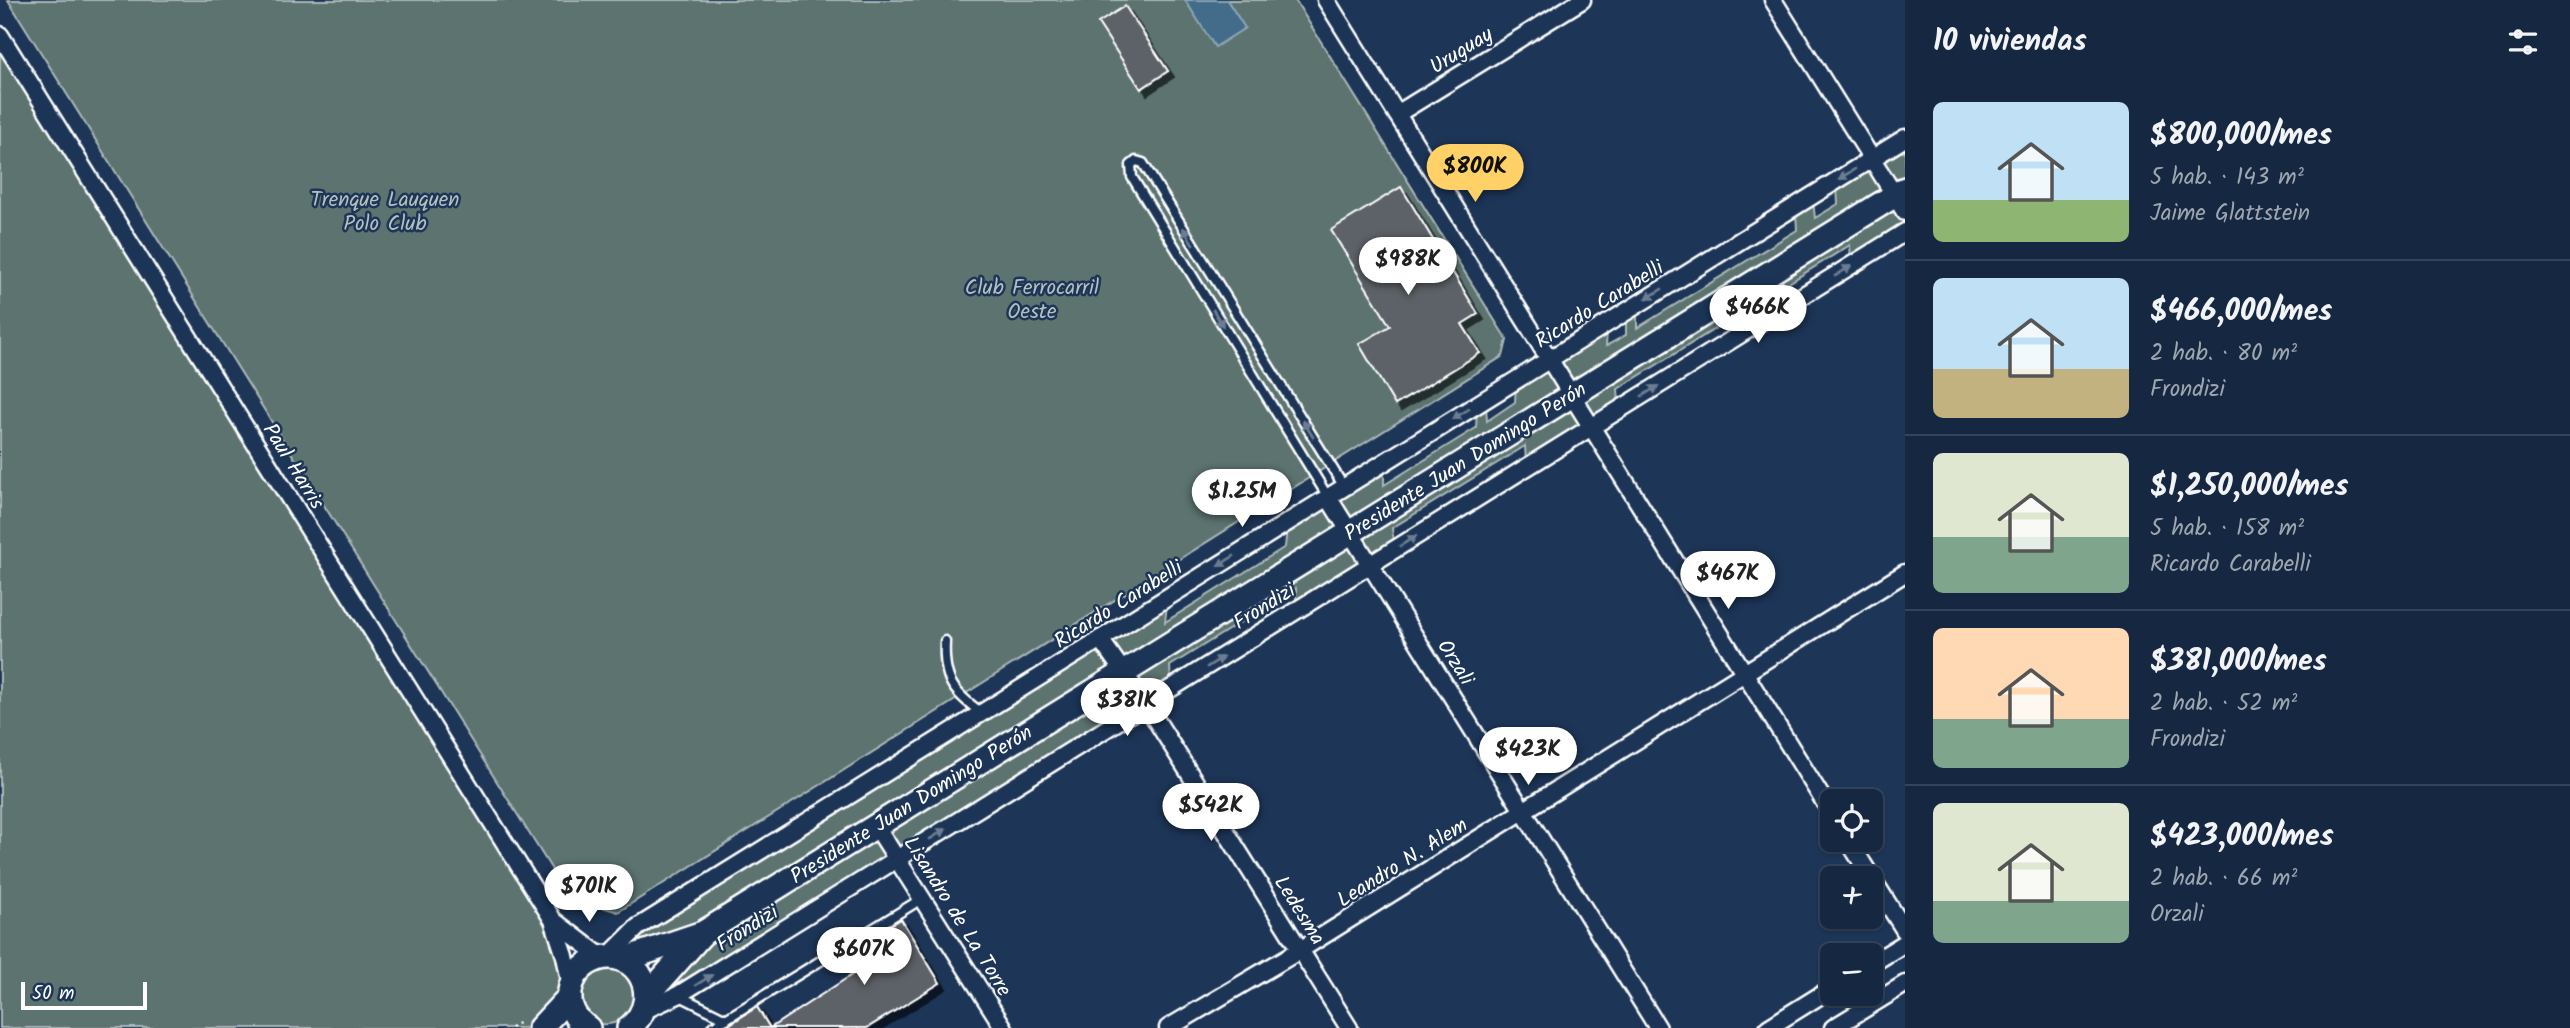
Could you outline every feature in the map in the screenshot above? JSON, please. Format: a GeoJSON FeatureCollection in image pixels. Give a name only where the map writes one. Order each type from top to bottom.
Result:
{"type":"FeatureCollection","features":[{"type":"Feature","properties":{"kind":"main road","name":"Presidente Juan Domingo Perón"},"geometry":{"type":"LineString","coordinates":[[570,991],[583,967],[704,933],[1572,395],[1902,199]]}},
{"type":"Feature","properties":{"kind":"main road","name":"Presidente Juan Domingo Perón"},"geometry":{"type":"LineString","coordinates":[[638,1017],[704,933]]}},
{"type":"Feature","properties":{"kind":"main road"},"geometry":{"type":"LineString","coordinates":[[612,958],[640,974],[638,1017]]}},
{"type":"Feature","properties":{"kind":"main road"},"geometry":{"type":"LineString","coordinates":[[540,1028],[570,991]]}},
{"type":"Feature","properties":{"kind":"main road"},"geometry":{"type":"LineString","coordinates":[[570,991],[575,1016],[588,1028]]}},
{"type":"Feature","properties":{"kind":"street"},"geometry":{"type":"LineString","coordinates":[[1326,0],[1820,795]]}},
{"type":"Feature","properties":{"kind":"street","name":"Uruguay"},"geometry":{"type":"LineString","coordinates":[[1397,114],[1582,0]]}},
{"type":"Feature","properties":{"kind":"street"},"geometry":{"type":"LineString","coordinates":[[1773,0],[1871,159],[1902,199]]}},
{"type":"Feature","properties":{"kind":"street","name":"Paul Harris"},"geometry":{"type":"LineString","coordinates":[[0,35],[553,920],[565,956],[570,991]]}},
{"type":"Feature","properties":{"kind":"street","name":"Ricardo Carabelli"},"geometry":{"type":"LineString","coordinates":[[612,958],[638,927],[1905,138]]}},
{"type":"Feature","properties":{"kind":"street","name":"Frondizi"},"geometry":{"type":"LineString","coordinates":[[638,1017],[678,995],[1905,232]]}},
{"type":"Feature","properties":{"kind":"street","name":"Orzali"},"geometry":{"type":"LineString","coordinates":[[1328,497],[1658,1028]]}},
{"type":"Feature","properties":{"kind":"street","name":"Leandro N. Alem"},"geometry":{"type":"LineString","coordinates":[[1168,1028],[1300,950],[1905,573]]}},
{"type":"Feature","properties":{"kind":"street","name":"Ledesma"},"geometry":{"type":"LineString","coordinates":[[1100,639],[1146,704],[1349,1028]]}},
{"type":"Feature","properties":{"kind":"street","name":"Lisandro de La Torre"},"geometry":{"type":"LineString","coordinates":[[876,826],[1004,1028]]}},
{"type":"Feature","properties":{"kind":"street"},"geometry":{"type":"LineString","coordinates":[[1856,852],[1905,931]]}},
{"type":"Feature","properties":{"kind":"street","name":"Paul Harris"},"geometry":{"type":"LineString","coordinates":[[553,920],[612,958]]}},
{"type":"Feature","properties":{"kind":"street"},"geometry":{"type":"LineString","coordinates":[[1883,957],[1905,943]]}},
{"type":"Feature","properties":{"kind":"street"},"geometry":{"type":"LineString","coordinates":[[1833,1028],[1905,984]]}},
{"type":"Feature","properties":{"kind":"street"},"geometry":{"type":"LineString","coordinates":[[1768,1028],[1820,996]]}},
{"type":"Feature","properties":{"kind":"lane"},"geometry":{"type":"LineString","coordinates":[[1328,497],[1132,177],[1131,165],[1136,161],[1143,163],[1345,487]]}},
{"type":"Feature","properties":{"kind":"lane"},"geometry":{"type":"LineString","coordinates":[[946,641],[945,654],[950,685],[982,713]]}},
{"type":"Feature","properties":{"kind":"lane"},"geometry":{"type":"LineString","coordinates":[[711,1028],[923,898]]}},
{"type":"Feature","properties":{"kind":"lane"},"geometry":{"type":"LineString","coordinates":[[678,995],[726,1019]]}},
{"type":"Feature","properties":{"kind":"green space"},"geometry":{"type":"Polygon","coordinates":[[[8,0],[1295,0],[1507,340],[1503,356],[618,912],[569,897],[8,0]]]}},
{"type":"Feature","properties":{"kind":"green space"},"geometry":{"type":"Polygon","coordinates":[[[0,52],[550,926],[564,979],[562,991],[525,1028],[0,1028],[0,52]]]}},
{"type":"Feature","properties":{"kind":"green space"},"geometry":{"type":"Polygon","coordinates":[[[1905,143],[1905,179],[701,925],[640,946],[636,935],[1167,604],[1165,622],[1285,547],[1287,529],[1384,469],[1384,485],[1476,428],[1477,411],[1486,405],[1487,421],[1515,402],[1516,386],[1607,330],[1606,346],[1626,335],[1626,318],[1637,311],[1637,328],[1797,230],[1796,212],[1813,201],[1815,218],[1838,204],[1837,186],[1905,143]]]}},
{"type":"Feature","properties":{"kind":"green space"},"geometry":{"type":"Polygon","coordinates":[[[1905,197],[1905,227],[1851,261],[1850,245],[1618,389],[1619,404],[1526,462],[1525,446],[1392,528],[1394,545],[1296,606],[1296,588],[1170,666],[1171,684],[678,990],[672,981],[709,939],[1905,197]]]}},
{"type":"Feature","properties":{"kind":"green space"},"geometry":{"type":"Polygon","coordinates":[[[604,965],[628,972],[639,1003],[624,1017],[609,1024],[595,1023],[579,1005],[582,979],[604,965]]]}},
{"type":"Feature","properties":{"kind":"water"},"geometry":{"type":"Polygon","coordinates":[[[1185,0],[1227,0],[1245,28],[1215,47],[1185,0]]]}},
{"type":"Feature","properties":{"kind":"building"},"geometry":{"type":"Polygon","coordinates":[[[1125,6],[1168,71],[1141,89],[1098,23],[1125,6]]]}},
{"type":"Feature","properties":{"kind":"building"},"geometry":{"type":"Polygon","coordinates":[[[1401,187],[1478,314],[1462,324],[1480,353],[1395,405],[1359,344],[1390,326],[1331,230],[1401,187]]]}},
{"type":"Feature","properties":{"kind":"building"},"geometry":{"type":"Polygon","coordinates":[[[901,919],[940,983],[867,1028],[770,1028],[864,967],[852,949],[901,919]]]}},
{"type":"Feature","properties":{"kind":"building"},"geometry":{"type":"Polygon","coordinates":[[[757,1007],[770,1028],[724,1028],[757,1007]]]}},
{"type":"Feature","properties":{"kind":"park label","name":"Trenque Lauquen Polo Club"},"geometry":{"type":"Point","coordinates":[385,211]}},
{"type":"Feature","properties":{"kind":"park label","name":"Club Ferrocarril Oeste"},"geometry":{"type":"Point","coordinates":[1032,299]}}]}
